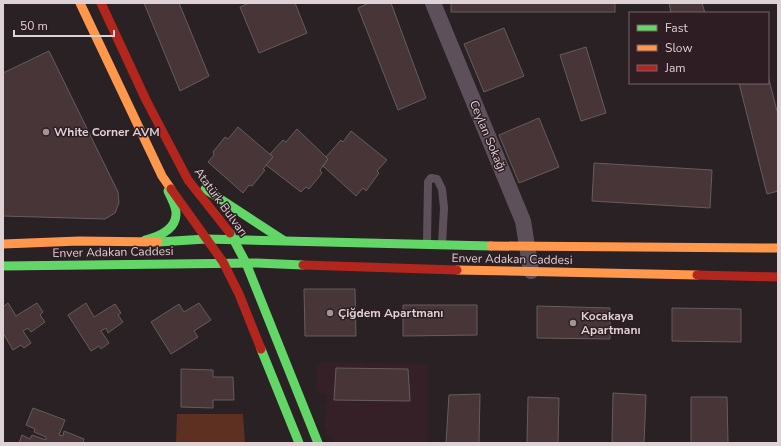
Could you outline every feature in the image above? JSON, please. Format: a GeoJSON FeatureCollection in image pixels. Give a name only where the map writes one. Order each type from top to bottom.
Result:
{"type":"FeatureCollection","features":[{"type":"Feature","properties":{"kind":"main road"},"geometry":{"type":"LineString","coordinates":[[80,3],[129,108],[166,182],[176,215],[173,223],[167,231],[148,240],[134,241]]}},
{"type":"Feature","properties":{"kind":"main road","name":"Atatürk Bulvarı"},"geometry":{"type":"LineString","coordinates":[[101,3],[146,100],[188,180],[235,241],[246,263],[318,443]]}},
{"type":"Feature","properties":{"kind":"main road"},"geometry":{"type":"LineString","coordinates":[[188,180],[282,240]]}},
{"type":"Feature","properties":{"kind":"main road"},"geometry":{"type":"LineString","coordinates":[[166,182],[223,262],[238,294],[298,443]]}},
{"type":"Feature","properties":{"kind":"main road","name":"Enver Adakan Caddesi"},"geometry":{"type":"LineString","coordinates":[[3,244],[79,241],[172,242],[206,239],[235,241],[282,240],[527,247],[778,248]]}},
{"type":"Feature","properties":{"kind":"main road","name":"Enver Adakan Caddesi"},"geometry":{"type":"LineString","coordinates":[[3,266],[223,262],[778,277]]}},
{"type":"Feature","properties":{"kind":"street","name":"Ceylan Sokağı"},"geometry":{"type":"LineString","coordinates":[[433,3],[523,221],[531,271]]}},
{"type":"Feature","properties":{"kind":"lane"},"geometry":{"type":"LineString","coordinates":[[427,244],[428,182],[431,178],[437,179],[442,189],[444,208],[442,244]]}},
{"type":"Feature","properties":{"kind":"shaded area"},"geometry":{"type":"Polygon","coordinates":[[[320,362],[428,363],[428,443],[334,443],[330,436],[326,436],[327,430],[323,426],[326,422],[324,417],[327,414],[327,410],[323,407],[327,403],[327,395],[320,394],[320,392],[316,390],[317,366],[320,365],[320,362]]]}},
{"type":"Feature","properties":{"kind":"shaded area"},"geometry":{"type":"Polygon","coordinates":[[[177,414],[243,414],[245,443],[176,443],[177,414]]]}},
{"type":"Feature","properties":{"kind":"building"},"geometry":{"type":"Polygon","coordinates":[[[144,3],[179,3],[209,76],[180,91],[144,3]]]}},
{"type":"Feature","properties":{"kind":"building"},"geometry":{"type":"Polygon","coordinates":[[[249,3],[295,3],[307,33],[259,53],[240,7],[249,3]]]}},
{"type":"Feature","properties":{"kind":"building"},"geometry":{"type":"Polygon","coordinates":[[[369,3],[391,3],[426,98],[398,110],[358,8],[369,3]]]}},
{"type":"Feature","properties":{"kind":"building"},"geometry":{"type":"Polygon","coordinates":[[[451,3],[615,3],[615,12],[451,12],[451,3]]]}},
{"type":"Feature","properties":{"kind":"building"},"geometry":{"type":"Polygon","coordinates":[[[669,3],[702,3],[705,12],[671,12],[669,3]]]}},
{"type":"Feature","properties":{"kind":"building"},"geometry":{"type":"Polygon","coordinates":[[[504,28],[524,76],[484,92],[464,44],[504,28]]]}},
{"type":"Feature","properties":{"kind":"building"},"geometry":{"type":"Polygon","coordinates":[[[586,47],[606,113],[581,121],[560,55],[586,47]]]}},
{"type":"Feature","properties":{"kind":"building","name":"White Corner AVM"},"geometry":{"type":"Polygon","coordinates":[[[49,51],[118,192],[119,203],[115,213],[105,219],[3,216],[3,73],[49,51]]]}},
{"type":"Feature","properties":{"kind":"building"},"geometry":{"type":"Polygon","coordinates":[[[769,80],[778,115],[778,191],[767,194],[739,84],[769,84],[769,80]]]}},
{"type":"Feature","properties":{"kind":"building"},"geometry":{"type":"Polygon","coordinates":[[[539,118],[559,167],[519,183],[499,135],[539,118]]]}},
{"type":"Feature","properties":{"kind":"building"},"geometry":{"type":"Polygon","coordinates":[[[238,127],[273,157],[252,186],[249,185],[243,193],[208,162],[214,155],[213,152],[225,137],[228,139],[238,127]]]}},
{"type":"Feature","properties":{"kind":"building"},"geometry":{"type":"Polygon","coordinates":[[[297,129],[328,159],[320,170],[322,173],[309,189],[306,187],[301,192],[266,165],[273,157],[270,154],[283,140],[286,142],[297,129]]]}},
{"type":"Feature","properties":{"kind":"building"},"geometry":{"type":"Polygon","coordinates":[[[351,131],[387,160],[377,171],[379,173],[366,191],[363,188],[356,196],[323,166],[328,159],[326,157],[341,140],[343,142],[351,131]]]}},
{"type":"Feature","properties":{"kind":"building"},"geometry":{"type":"Polygon","coordinates":[[[594,163],[712,170],[710,208],[592,201],[594,163]]]}},
{"type":"Feature","properties":{"kind":"building","name":"Çiğdem Apartmanı"},"geometry":{"type":"Polygon","coordinates":[[[304,289],[355,289],[356,336],[305,336],[304,289]]]}},
{"type":"Feature","properties":{"kind":"building"},"geometry":{"type":"Polygon","coordinates":[[[8,303],[16,316],[37,303],[43,312],[40,315],[45,322],[31,332],[28,328],[23,331],[31,343],[24,348],[21,345],[13,350],[3,333],[3,307],[8,303]]]}},
{"type":"Feature","properties":{"kind":"building"},"geometry":{"type":"Polygon","coordinates":[[[86,303],[94,317],[115,304],[121,313],[118,315],[123,322],[108,333],[106,328],[101,331],[109,343],[101,349],[99,346],[91,351],[68,315],[86,303]]]}},
{"type":"Feature","properties":{"kind":"building"},"geometry":{"type":"Polygon","coordinates":[[[199,303],[211,320],[194,331],[198,337],[171,354],[151,322],[179,304],[184,312],[199,303]]]}},
{"type":"Feature","properties":{"kind":"building"},"geometry":{"type":"Polygon","coordinates":[[[403,305],[477,305],[477,335],[403,336],[403,305]]]}},
{"type":"Feature","properties":{"kind":"building","name":"Kocakaya Apartmanı"},"geometry":{"type":"Polygon","coordinates":[[[537,306],[610,308],[610,339],[537,338],[537,306]]]}},
{"type":"Feature","properties":{"kind":"building"},"geometry":{"type":"Polygon","coordinates":[[[672,308],[741,309],[741,342],[672,341],[672,308]]]}},
{"type":"Feature","properties":{"kind":"building"},"geometry":{"type":"Polygon","coordinates":[[[336,368],[408,369],[410,401],[334,400],[336,368]]]}},
{"type":"Feature","properties":{"kind":"building"},"geometry":{"type":"Polygon","coordinates":[[[181,369],[213,370],[213,377],[233,377],[234,400],[213,400],[213,408],[181,407],[181,369]]]}},
{"type":"Feature","properties":{"kind":"building"},"geometry":{"type":"Polygon","coordinates":[[[613,393],[646,395],[644,443],[612,443],[613,393]]]}},
{"type":"Feature","properties":{"kind":"building"},"geometry":{"type":"Polygon","coordinates":[[[480,394],[479,443],[446,443],[449,395],[480,394]]]}},
{"type":"Feature","properties":{"kind":"building"},"geometry":{"type":"Polygon","coordinates":[[[528,397],[559,398],[558,443],[527,443],[528,397]]]}},
{"type":"Feature","properties":{"kind":"building"},"geometry":{"type":"Polygon","coordinates":[[[691,397],[727,397],[728,443],[691,443],[691,397]]]}},
{"type":"Feature","properties":{"kind":"building"},"geometry":{"type":"Polygon","coordinates":[[[33,408],[65,420],[59,435],[63,436],[64,431],[84,439],[83,443],[19,443],[22,435],[30,439],[32,435],[46,440],[46,437],[34,432],[35,429],[26,425],[33,408]]]}},
{"type":"Feature","properties":{"kind":"traffic: fast"},"geometry":{"type":"LineString","coordinates":[[205,189],[283,240]]}},
{"type":"Feature","properties":{"kind":"traffic: fast"},"geometry":{"type":"LineString","coordinates":[[145,240],[165,232],[175,220],[176,209],[168,191]]}},
{"type":"Feature","properties":{"kind":"traffic: fast"},"geometry":{"type":"LineString","coordinates":[[230,233],[246,263],[318,443]]}},
{"type":"Feature","properties":{"kind":"traffic: fast"},"geometry":{"type":"LineString","coordinates":[[158,242],[206,239],[491,246]]}},
{"type":"Feature","properties":{"kind":"traffic: fast"},"geometry":{"type":"LineString","coordinates":[[3,266],[256,263],[303,265]]}},
{"type":"Feature","properties":{"kind":"traffic: fast"},"geometry":{"type":"LineString","coordinates":[[261,349],[299,443]]}},
{"type":"Feature","properties":{"kind":"traffic: slow"},"geometry":{"type":"LineString","coordinates":[[80,3],[162,176],[171,189]]}},
{"type":"Feature","properties":{"kind":"traffic: slow"},"geometry":{"type":"LineString","coordinates":[[3,244],[79,241],[158,242]]}},
{"type":"Feature","properties":{"kind":"traffic: slow"},"geometry":{"type":"LineString","coordinates":[[491,246],[778,248]]}},
{"type":"Feature","properties":{"kind":"traffic: slow"},"geometry":{"type":"LineString","coordinates":[[457,270],[697,275]]}},
{"type":"Feature","properties":{"kind":"traffic: jam"},"geometry":{"type":"LineString","coordinates":[[101,3],[146,100],[188,180],[230,233]]}},
{"type":"Feature","properties":{"kind":"traffic: jam"},"geometry":{"type":"LineString","coordinates":[[171,189],[223,262],[239,294],[261,349]]}},
{"type":"Feature","properties":{"kind":"traffic: jam"},"geometry":{"type":"LineString","coordinates":[[303,265],[457,270]]}},
{"type":"Feature","properties":{"kind":"traffic: jam"},"geometry":{"type":"LineString","coordinates":[[697,275],[778,277]]}},
{"type":"Feature","properties":{"kind":"place","name":"White Corner AVM"},"geometry":{"type":"Point","coordinates":[46,132]}},
{"type":"Feature","properties":{"kind":"place","name":"Çiğdem Apartmanı"},"geometry":{"type":"Point","coordinates":[330,313]}},
{"type":"Feature","properties":{"kind":"place","name":"Kocakaya Apartmanı"},"geometry":{"type":"Point","coordinates":[573,323]}}]}
